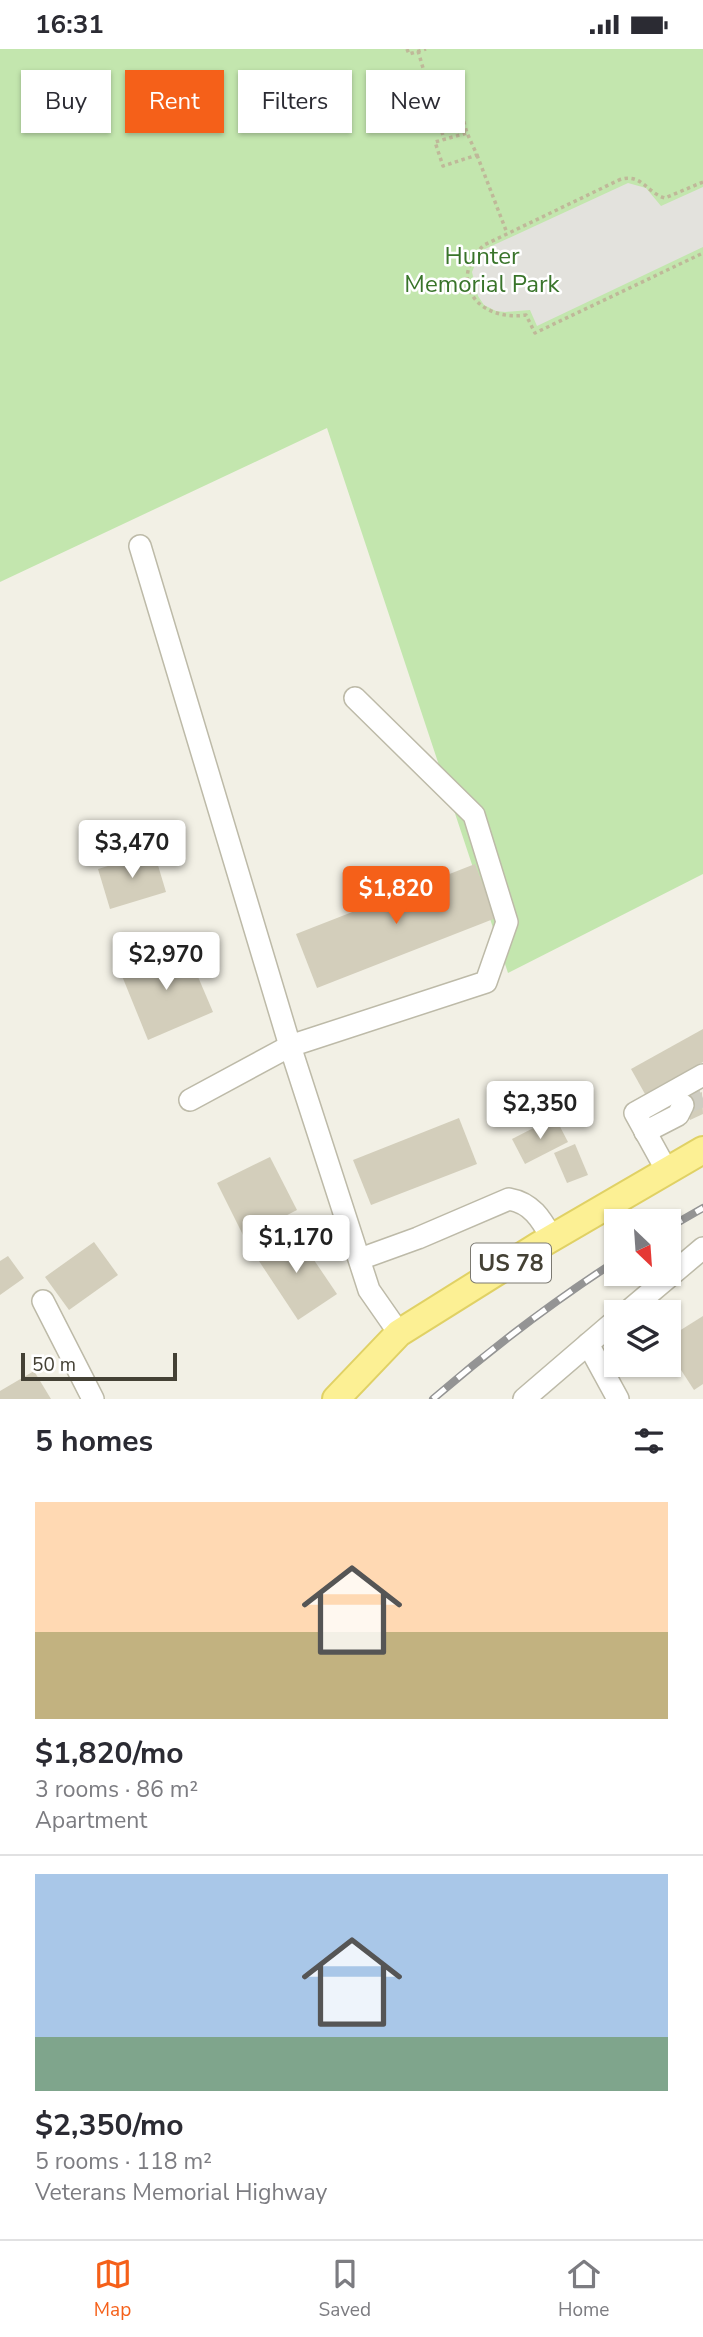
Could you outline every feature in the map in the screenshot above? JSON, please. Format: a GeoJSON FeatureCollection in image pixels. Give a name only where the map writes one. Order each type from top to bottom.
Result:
{"type":"FeatureCollection","features":[{"type":"Feature","properties":{"kind":"main road","name":"US 78"},"geometry":{"type":"LineString","coordinates":[[336,1399],[399,1333],[552,1238],[703,1150]]}},
{"type":"Feature","properties":{"kind":"street"},"geometry":{"type":"LineString","coordinates":[[140,545],[290,1046],[369,1290],[399,1333]]}},
{"type":"Feature","properties":{"kind":"street"},"geometry":{"type":"LineString","coordinates":[[190,1100],[290,1046],[486,982],[507,922],[474,815],[355,698]]}},
{"type":"Feature","properties":{"kind":"street"},"geometry":{"type":"LineString","coordinates":[[667,1171],[635,1113],[703,1075]]}},
{"type":"Feature","properties":{"kind":"street"},"geometry":{"type":"LineString","coordinates":[[645,1132],[683,1112]]}},
{"type":"Feature","properties":{"kind":"street"},"geometry":{"type":"LineString","coordinates":[[360,1259],[418,1238],[509,1199],[522,1201],[538,1214],[552,1238]]}},
{"type":"Feature","properties":{"kind":"street"},"geometry":{"type":"LineString","coordinates":[[641,1300],[703,1248]]}},
{"type":"Feature","properties":{"kind":"street"},"geometry":{"type":"LineString","coordinates":[[43,1301],[93,1399]]}},
{"type":"Feature","properties":{"kind":"street"},"geometry":{"type":"LineString","coordinates":[[524,1399],[604,1331]]}},
{"type":"Feature","properties":{"kind":"street"},"geometry":{"type":"LineString","coordinates":[[588,1344],[618,1399]]}},
{"type":"Feature","properties":{"kind":"path"},"geometry":{"type":"LineString","coordinates":[[407,49],[409,54],[426,49]]}},
{"type":"Feature","properties":{"kind":"path"},"geometry":{"type":"LineString","coordinates":[[418,51],[424,70]]}},
{"type":"Feature","properties":{"kind":"path"},"geometry":{"type":"LineString","coordinates":[[465,125],[506,233]]}},
{"type":"Feature","properties":{"kind":"path"},"geometry":{"type":"LineString","coordinates":[[467,132],[435,142],[443,166],[477,155]]}},
{"type":"Feature","properties":{"kind":"path"},"geometry":{"type":"LineString","coordinates":[[442,133],[444,139]]}},
{"type":"Feature","properties":{"kind":"path"},"geometry":{"type":"LineString","coordinates":[[703,182],[661,198],[643,182],[626,178],[484,245],[475,253],[467,275],[475,300],[481,307],[502,316],[526,315],[535,333],[703,253]]}},
{"type":"Feature","properties":{"kind":"green space","name":"Hunter Memorial Park"},"geometry":{"type":"Polygon","coordinates":[[[0,49],[703,49],[703,874],[508,973],[327,428],[0,582],[0,49]]]}},
{"type":"Feature","properties":{"kind":"shaded area"},"geometry":{"type":"Polygon","coordinates":[[[628,183],[646,188],[661,206],[703,187],[703,247],[537,326],[530,310],[505,312],[484,305],[478,296],[472,272],[485,249],[628,183]]]}},
{"type":"Feature","properties":{"kind":"building"},"geometry":{"type":"Polygon","coordinates":[[[154,852],[166,892],[110,909],[98,869],[154,852]]]}},
{"type":"Feature","properties":{"kind":"building"},"geometry":{"type":"Polygon","coordinates":[[[475,864],[496,918],[317,988],[296,934],[475,864]]]}},
{"type":"Feature","properties":{"kind":"building"},"geometry":{"type":"Polygon","coordinates":[[[184,944],[213,1012],[148,1040],[120,971],[184,944]]]}},
{"type":"Feature","properties":{"kind":"building"},"geometry":{"type":"Polygon","coordinates":[[[703,1029],[703,1062],[645,1094],[631,1069],[703,1029]]]}},
{"type":"Feature","properties":{"kind":"building"},"geometry":{"type":"Polygon","coordinates":[[[702,1092],[703,1114],[690,1120],[681,1102],[702,1092]]]}},
{"type":"Feature","properties":{"kind":"building"},"geometry":{"type":"Polygon","coordinates":[[[555,1117],[568,1142],[525,1164],[512,1139],[555,1117]]]}},
{"type":"Feature","properties":{"kind":"building"},"geometry":{"type":"Polygon","coordinates":[[[459,1118],[477,1164],[371,1205],[353,1160],[459,1118]]]}},
{"type":"Feature","properties":{"kind":"building"},"geometry":{"type":"Polygon","coordinates":[[[575,1144],[588,1175],[567,1183],[554,1153],[575,1144]]]}},
{"type":"Feature","properties":{"kind":"building"},"geometry":{"type":"Polygon","coordinates":[[[270,1157],[297,1210],[244,1237],[217,1183],[270,1157]]]}},
{"type":"Feature","properties":{"kind":"building"},"geometry":{"type":"Polygon","coordinates":[[[293,1229],[337,1294],[298,1320],[255,1255],[293,1229]]]}},
{"type":"Feature","properties":{"kind":"building"},"geometry":{"type":"Polygon","coordinates":[[[94,1242],[118,1275],[69,1310],[45,1277],[94,1242]]]}},
{"type":"Feature","properties":{"kind":"building"},"geometry":{"type":"Polygon","coordinates":[[[8,1256],[24,1278],[0,1295],[0,1261],[8,1256]]]}},
{"type":"Feature","properties":{"kind":"building"},"geometry":{"type":"Polygon","coordinates":[[[703,1316],[703,1384],[694,1390],[681,1370],[681,1330],[703,1316]]]}},
{"type":"Feature","properties":{"kind":"building"},"geometry":{"type":"Polygon","coordinates":[[[34,1371],[51,1399],[0,1399],[0,1391],[34,1371]]]}},
{"type":"Feature","properties":{"kind":"tunnel"},"geometry":{"type":"LineString","coordinates":[[683,1105],[703,1096]]}},
{"type":"Feature","properties":{"kind":"railway"},"geometry":{"type":"LineString","coordinates":[[681,1221],[703,1208]]}},
{"type":"Feature","properties":{"kind":"railway"},"geometry":{"type":"LineString","coordinates":[[433,1399],[522,1327],[604,1269]]}}]}
